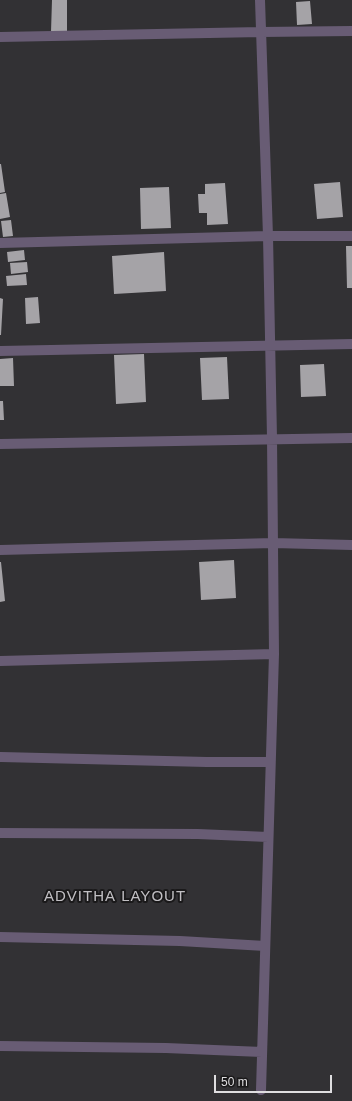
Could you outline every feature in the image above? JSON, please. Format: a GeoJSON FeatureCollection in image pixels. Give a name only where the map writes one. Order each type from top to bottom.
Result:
{"type":"FeatureCollection","features":[{"type":"Feature","properties":{"kind":"street"},"geometry":{"type":"LineString","coordinates":[[260,0],[268,236],[274,654],[261,1090]]}},
{"type":"Feature","properties":{"kind":"street"},"geometry":{"type":"LineString","coordinates":[[0,37],[261,32],[352,32]]}},
{"type":"Feature","properties":{"kind":"street"},"geometry":{"type":"LineString","coordinates":[[0,243],[268,236],[352,236]]}},
{"type":"Feature","properties":{"kind":"street"},"geometry":{"type":"LineString","coordinates":[[0,351],[352,344]]}},
{"type":"Feature","properties":{"kind":"street"},"geometry":{"type":"LineString","coordinates":[[0,444],[272,438],[352,438]]}},
{"type":"Feature","properties":{"kind":"street"},"geometry":{"type":"LineString","coordinates":[[0,550],[273,543],[352,545]]}},
{"type":"Feature","properties":{"kind":"street"},"geometry":{"type":"LineString","coordinates":[[0,661],[274,654]]}},
{"type":"Feature","properties":{"kind":"street"},"geometry":{"type":"LineString","coordinates":[[1,757],[270,762]]}},
{"type":"Feature","properties":{"kind":"street"},"geometry":{"type":"LineString","coordinates":[[0,833],[198,834],[268,837]]}},
{"type":"Feature","properties":{"kind":"street"},"geometry":{"type":"LineString","coordinates":[[0,937],[180,941],[265,946]]}},
{"type":"Feature","properties":{"kind":"street"},"geometry":{"type":"LineString","coordinates":[[0,1046],[166,1048],[262,1052]]}},
{"type":"Feature","properties":{"kind":"building"},"geometry":{"type":"Polygon","coordinates":[[[52,0],[67,0],[67,33],[51,32],[52,0]]]}},
{"type":"Feature","properties":{"kind":"building"},"geometry":{"type":"Polygon","coordinates":[[[310,1],[312,24],[297,25],[296,2],[310,1]]]}},
{"type":"Feature","properties":{"kind":"building"},"geometry":{"type":"Polygon","coordinates":[[[0,164],[5,192],[0,193],[0,164]]]}},
{"type":"Feature","properties":{"kind":"building"},"geometry":{"type":"Polygon","coordinates":[[[340,182],[343,217],[317,219],[314,184],[340,182]]]}},
{"type":"Feature","properties":{"kind":"building"},"geometry":{"type":"Polygon","coordinates":[[[225,183],[228,224],[207,225],[207,213],[199,213],[198,194],[205,194],[205,184],[225,183]]]}},
{"type":"Feature","properties":{"kind":"building"},"geometry":{"type":"Polygon","coordinates":[[[169,187],[171,228],[141,229],[140,188],[169,187]]]}},
{"type":"Feature","properties":{"kind":"building"},"geometry":{"type":"Polygon","coordinates":[[[6,193],[10,217],[0,219],[0,194],[6,193]]]}},
{"type":"Feature","properties":{"kind":"building"},"geometry":{"type":"Polygon","coordinates":[[[11,220],[13,236],[3,237],[1,221],[11,220]]]}},
{"type":"Feature","properties":{"kind":"building"},"geometry":{"type":"Polygon","coordinates":[[[346,246],[352,246],[352,288],[347,288],[346,246]]]}},
{"type":"Feature","properties":{"kind":"building"},"geometry":{"type":"Polygon","coordinates":[[[24,250],[25,260],[8,262],[7,252],[24,250]]]}},
{"type":"Feature","properties":{"kind":"building"},"geometry":{"type":"Polygon","coordinates":[[[164,252],[166,291],[114,294],[112,256],[164,252]]]}},
{"type":"Feature","properties":{"kind":"building"},"geometry":{"type":"Polygon","coordinates":[[[27,262],[28,272],[11,274],[10,263],[27,262]]]}},
{"type":"Feature","properties":{"kind":"building"},"geometry":{"type":"Polygon","coordinates":[[[26,274],[27,285],[7,286],[6,276],[26,274]]]}},
{"type":"Feature","properties":{"kind":"building"},"geometry":{"type":"Polygon","coordinates":[[[38,297],[40,323],[26,324],[25,298],[38,297]]]}},
{"type":"Feature","properties":{"kind":"building"},"geometry":{"type":"Polygon","coordinates":[[[0,298],[3,299],[1,335],[0,335],[0,298]]]}},
{"type":"Feature","properties":{"kind":"building"},"geometry":{"type":"Polygon","coordinates":[[[144,354],[146,402],[116,404],[114,355],[144,354]]]}},
{"type":"Feature","properties":{"kind":"building"},"geometry":{"type":"Polygon","coordinates":[[[227,357],[229,399],[202,400],[200,358],[227,357]]]}},
{"type":"Feature","properties":{"kind":"building"},"geometry":{"type":"Polygon","coordinates":[[[13,358],[14,386],[0,386],[0,359],[13,358]]]}},
{"type":"Feature","properties":{"kind":"building"},"geometry":{"type":"Polygon","coordinates":[[[324,364],[326,396],[301,397],[300,365],[324,364]]]}},
{"type":"Feature","properties":{"kind":"building"},"geometry":{"type":"Polygon","coordinates":[[[0,401],[3,401],[4,420],[0,420],[0,401]]]}},
{"type":"Feature","properties":{"kind":"building"},"geometry":{"type":"Polygon","coordinates":[[[234,560],[236,598],[201,600],[199,562],[234,560]]]}},
{"type":"Feature","properties":{"kind":"building"},"geometry":{"type":"Polygon","coordinates":[[[0,562],[5,601],[0,602],[0,562]]]}},
{"type":"Feature","properties":{"kind":"district","name":"ADVITHA LAYOUT"},"geometry":{"type":"Point","coordinates":[115,897]}}]}
